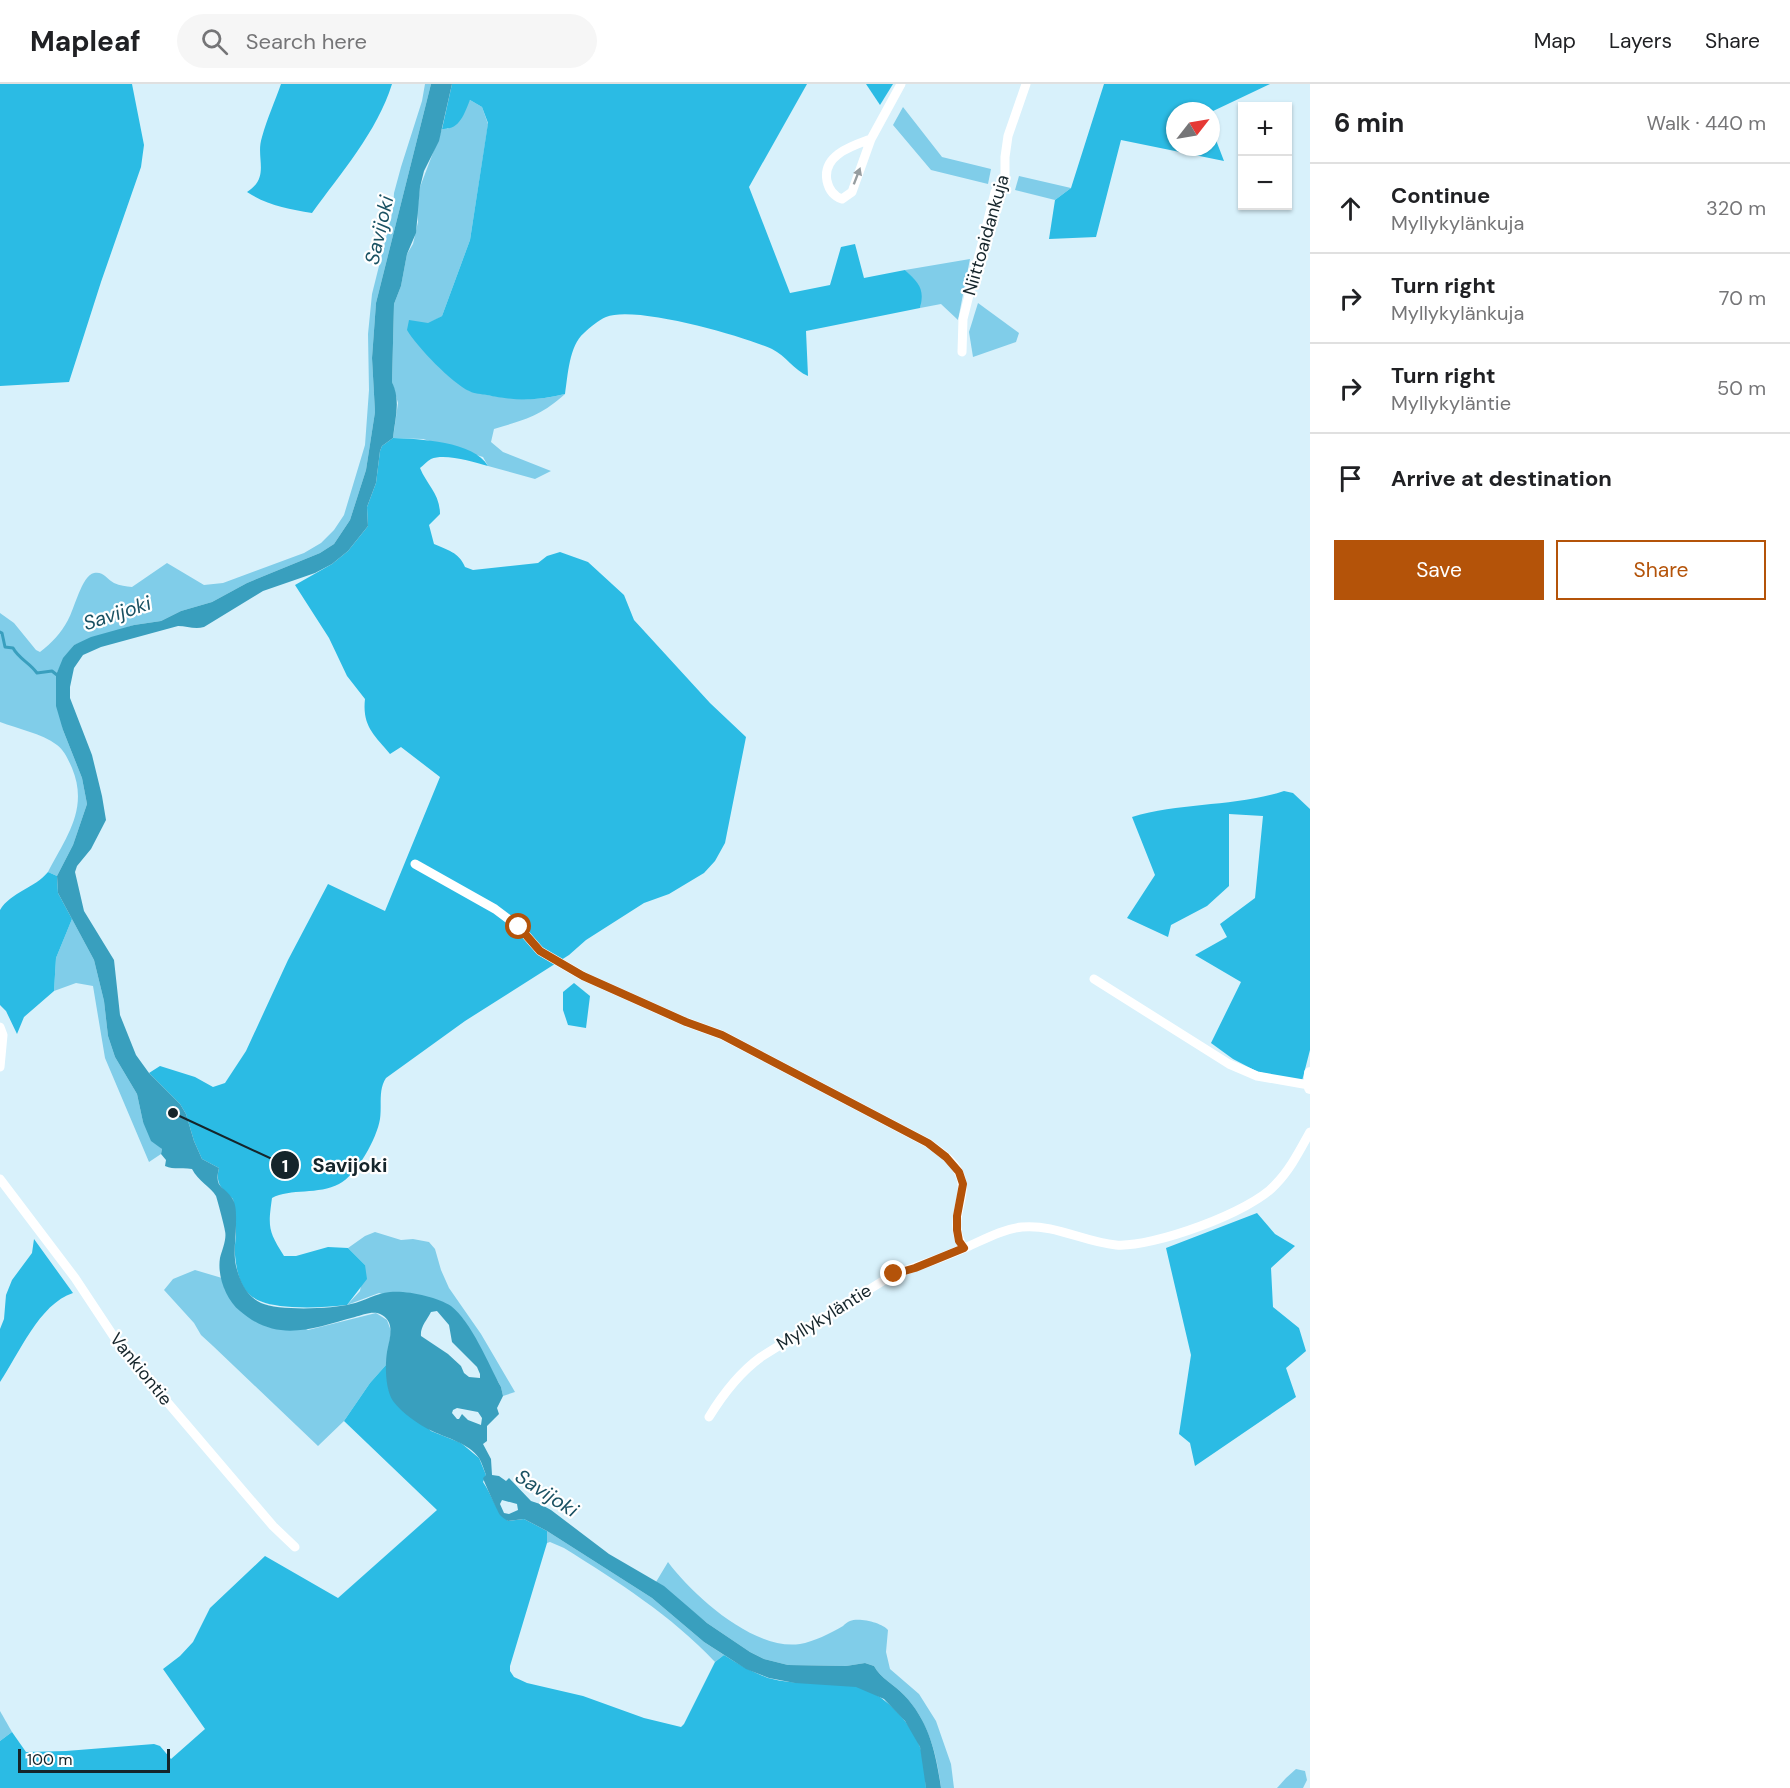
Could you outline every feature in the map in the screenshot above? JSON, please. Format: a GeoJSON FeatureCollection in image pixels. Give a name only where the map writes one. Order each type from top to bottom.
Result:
{"type":"FeatureCollection","features":[{"type":"Feature","properties":{"kind":"street"},"geometry":{"type":"LineString","coordinates":[[871,139],[842,151],[832,160],[826,174],[828,186],[834,196],[842,199],[852,192],[871,139],[902,84]]}},
{"type":"Feature","properties":{"kind":"street","name":"Niittoaidankuja"},"geometry":{"type":"LineString","coordinates":[[962,352],[963,319],[995,192],[1005,177],[1008,136],[1026,84]]}},
{"type":"Feature","properties":{"kind":"street"},"geometry":{"type":"LineString","coordinates":[[415,864],[495,909],[519,927],[540,951],[583,976],[686,1022],[722,1035],[928,1143],[946,1157],[959,1172],[963,1184],[957,1216],[957,1230],[959,1241],[964,1248]]}},
{"type":"Feature","properties":{"kind":"street"},"geometry":{"type":"LineString","coordinates":[[1094,979],[1229,1064],[1257,1076],[1310,1082]]}},
{"type":"Feature","properties":{"kind":"street"},"geometry":{"type":"LineString","coordinates":[[0,1027],[3,1035],[0,1068]]}},
{"type":"Feature","properties":{"kind":"street","name":"Myllykyläntie"},"geometry":{"type":"LineString","coordinates":[[709,1417],[736,1378],[760,1357],[894,1274],[915,1268],[1002,1232],[1023,1227],[1039,1227],[1116,1245],[1148,1242],[1169,1237],[1241,1209],[1260,1198],[1285,1174],[1310,1132]]}},
{"type":"Feature","properties":{"kind":"street","name":"Vankiontie"},"geometry":{"type":"LineString","coordinates":[[0,1179],[75,1278],[122,1349],[273,1526],[295,1547]]}},
{"type":"Feature","properties":{"kind":"shaded area"},"geometry":{"type":"Polygon","coordinates":[[[0,84],[132,84],[144,145],[141,167],[69,382],[0,386],[0,84]]]}},
{"type":"Feature","properties":{"kind":"shaded area"},"geometry":{"type":"Polygon","coordinates":[[[281,84],[392,84],[368,135],[312,213],[270,203],[247,192],[254,186],[260,174],[260,145],[281,84]]]}},
{"type":"Feature","properties":{"kind":"shaded area"},"geometry":{"type":"Polygon","coordinates":[[[425,84],[431,84],[376,303],[372,358],[375,412],[366,470],[350,520],[334,544],[320,553],[247,583],[212,602],[181,611],[161,621],[134,625],[74,645],[64,658],[56,675],[63,730],[82,778],[87,804],[73,845],[57,876],[48,872],[68,835],[77,810],[77,783],[67,758],[57,745],[37,734],[0,722],[0,613],[14,623],[40,652],[62,629],[82,586],[94,573],[102,574],[116,584],[132,587],[167,563],[204,585],[223,583],[304,553],[321,543],[334,530],[344,515],[365,445],[369,390],[368,334],[372,294],[393,210],[394,193],[425,84]]]}},
{"type":"Feature","properties":{"kind":"shaded area"},"geometry":{"type":"Polygon","coordinates":[[[431,84],[452,84],[439,141],[424,171],[420,187],[416,233],[407,254],[401,286],[394,304],[392,382],[397,403],[396,417],[393,438],[382,446],[380,451],[376,483],[367,507],[368,526],[348,551],[332,564],[315,573],[263,591],[204,627],[178,626],[101,647],[83,655],[74,668],[70,698],[92,755],[106,820],[91,849],[75,872],[84,911],[114,960],[120,1015],[136,1055],[149,1073],[180,1104],[186,1114],[202,1159],[219,1168],[220,1186],[234,1201],[236,1266],[251,1296],[269,1306],[319,1308],[342,1306],[380,1294],[397,1292],[430,1297],[451,1306],[466,1322],[501,1387],[503,1396],[497,1408],[499,1414],[487,1426],[487,1441],[483,1444],[491,1459],[492,1475],[499,1476],[506,1481],[509,1478],[531,1501],[551,1510],[609,1554],[664,1586],[707,1623],[764,1659],[788,1665],[846,1666],[865,1663],[874,1666],[904,1695],[920,1716],[934,1750],[941,1788],[926,1788],[920,1747],[905,1721],[884,1699],[856,1687],[795,1683],[769,1678],[746,1669],[704,1642],[652,1598],[547,1531],[524,1519],[508,1521],[502,1517],[484,1481],[483,1478],[486,1475],[475,1453],[464,1445],[422,1425],[406,1414],[390,1396],[386,1357],[390,1327],[389,1322],[382,1315],[368,1313],[310,1329],[282,1330],[254,1321],[240,1311],[231,1301],[221,1280],[219,1265],[225,1234],[216,1196],[192,1169],[165,1166],[166,1160],[161,1154],[162,1149],[151,1141],[143,1122],[137,1094],[115,1057],[108,1036],[104,1001],[94,960],[58,893],[57,876],[73,845],[87,804],[82,778],[56,706],[56,675],[63,658],[74,645],[91,637],[134,625],[161,621],[181,611],[212,602],[247,583],[320,553],[334,544],[350,520],[366,470],[375,412],[372,358],[376,303],[431,84]],[[437,1311],[431,1312],[421,1336],[448,1354],[469,1377],[480,1378],[477,1367],[452,1342],[449,1325],[437,1311]],[[457,1408],[452,1413],[457,1419],[462,1414],[468,1420],[481,1425],[482,1418],[478,1412],[457,1408]],[[502,1500],[500,1504],[504,1513],[509,1514],[518,1510],[517,1504],[502,1500]]]}},
{"type":"Feature","properties":{"kind":"shaded area"},"geometry":{"type":"Polygon","coordinates":[[[452,84],[807,84],[749,187],[790,293],[830,285],[841,247],[855,244],[864,278],[905,270],[920,287],[922,296],[920,308],[806,331],[808,376],[782,355],[758,343],[664,318],[620,314],[597,322],[579,339],[570,361],[565,394],[526,399],[471,392],[435,364],[407,330],[409,320],[428,323],[442,316],[470,240],[488,123],[482,107],[470,100],[457,124],[448,129],[442,129],[452,84]]]}},
{"type":"Feature","properties":{"kind":"shaded area"},"geometry":{"type":"Polygon","coordinates":[[[866,84],[893,84],[880,105],[866,84]]]}},
{"type":"Feature","properties":{"kind":"shaded area"},"geometry":{"type":"Polygon","coordinates":[[[1104,84],[1270,84],[1220,108],[1220,102],[1166,102],[1166,149],[1121,140],[1096,237],[1049,239],[1055,200],[1071,188],[1104,84]]]}},
{"type":"Feature","properties":{"kind":"shaded area"},"geometry":{"type":"Polygon","coordinates":[[[470,100],[482,107],[488,124],[470,240],[442,316],[428,324],[469,391],[517,399],[565,394],[540,412],[494,429],[491,442],[503,452],[551,471],[535,479],[488,466],[483,457],[423,439],[393,438],[398,403],[392,382],[394,304],[418,222],[420,187],[442,129],[448,129],[470,100]]]}},
{"type":"Feature","properties":{"kind":"shaded area"},"geometry":{"type":"Polygon","coordinates":[[[903,107],[942,157],[991,169],[988,184],[931,170],[893,125],[903,107]]]}},
{"type":"Feature","properties":{"kind":"shaded area"},"geometry":{"type":"Polygon","coordinates":[[[1220,151],[1224,161],[1199,156],[1220,156],[1220,151]]]}},
{"type":"Feature","properties":{"kind":"shaded area"},"geometry":{"type":"Polygon","coordinates":[[[1019,176],[1071,188],[1055,200],[1015,190],[1019,176]]]}},
{"type":"Feature","properties":{"kind":"shaded area"},"geometry":{"type":"Polygon","coordinates":[[[970,259],[958,320],[941,304],[920,308],[919,288],[905,270],[970,259]]]}},
{"type":"Feature","properties":{"kind":"shaded area"},"geometry":{"type":"Polygon","coordinates":[[[978,303],[1019,333],[1016,342],[973,357],[969,332],[978,303]]]}},
{"type":"Feature","properties":{"kind":"shaded area"},"geometry":{"type":"Polygon","coordinates":[[[393,438],[459,446],[471,451],[488,466],[459,459],[437,457],[420,468],[438,501],[440,514],[429,525],[434,544],[452,552],[465,567],[473,570],[538,563],[547,556],[560,552],[588,562],[624,595],[634,620],[710,703],[746,737],[725,843],[715,861],[704,873],[669,894],[644,903],[586,940],[569,955],[465,1021],[386,1078],[382,1088],[380,1119],[375,1136],[353,1173],[346,1179],[331,1187],[287,1193],[272,1198],[270,1228],[284,1256],[296,1256],[328,1247],[348,1248],[365,1265],[367,1279],[347,1305],[279,1306],[258,1300],[245,1289],[240,1280],[235,1255],[236,1224],[233,1199],[219,1182],[219,1168],[202,1159],[186,1114],[180,1104],[149,1073],[160,1066],[195,1077],[213,1087],[225,1083],[246,1051],[288,960],[328,884],[385,911],[440,777],[401,747],[390,754],[370,730],[365,716],[365,699],[347,676],[329,638],[295,585],[332,564],[348,551],[368,526],[367,507],[376,483],[380,451],[382,446],[393,438]]]}},
{"type":"Feature","properties":{"kind":"shaded area"},"geometry":{"type":"Polygon","coordinates":[[[1284,791],[1293,793],[1310,809],[1310,1050],[1302,1081],[1258,1072],[1233,1059],[1211,1043],[1241,982],[1195,955],[1227,937],[1220,924],[1255,898],[1263,816],[1229,814],[1229,886],[1207,906],[1171,925],[1168,937],[1127,918],[1155,875],[1132,817],[1170,809],[1247,800],[1284,791]]]}},
{"type":"Feature","properties":{"kind":"shaded area"},"geometry":{"type":"Polygon","coordinates":[[[48,872],[57,876],[58,893],[72,919],[56,958],[54,991],[24,1017],[17,1034],[6,1011],[0,1005],[0,910],[10,899],[48,872]]]}},
{"type":"Feature","properties":{"kind":"shaded area"},"geometry":{"type":"Polygon","coordinates":[[[72,919],[94,960],[104,1001],[108,1036],[115,1057],[137,1094],[143,1122],[162,1149],[161,1154],[149,1162],[105,1058],[93,986],[76,983],[54,991],[56,958],[72,919]]]}},
{"type":"Feature","properties":{"kind":"shaded area"},"geometry":{"type":"Polygon","coordinates":[[[574,983],[590,996],[586,1028],[568,1025],[563,1010],[563,992],[574,983]]]}},
{"type":"Feature","properties":{"kind":"shaded area"},"geometry":{"type":"Polygon","coordinates":[[[1257,1213],[1275,1234],[1295,1246],[1271,1268],[1273,1307],[1299,1328],[1306,1351],[1286,1368],[1296,1397],[1195,1466],[1190,1443],[1179,1434],[1191,1355],[1166,1248],[1257,1213]]]}},
{"type":"Feature","properties":{"kind":"shaded area"},"geometry":{"type":"Polygon","coordinates":[[[375,1232],[401,1240],[413,1239],[429,1242],[435,1249],[449,1288],[481,1334],[515,1392],[503,1396],[501,1387],[463,1319],[379,1293],[347,1305],[360,1291],[365,1265],[348,1248],[375,1232]]]}},
{"type":"Feature","properties":{"kind":"shaded area"},"geometry":{"type":"Polygon","coordinates":[[[34,1239],[73,1293],[61,1299],[40,1319],[0,1382],[0,1329],[4,1319],[6,1295],[12,1280],[32,1253],[34,1239]]]}},
{"type":"Feature","properties":{"kind":"shaded area"},"geometry":{"type":"Polygon","coordinates":[[[195,1270],[222,1278],[225,1290],[308,1330],[376,1313],[387,1320],[391,1331],[386,1365],[370,1383],[344,1421],[318,1446],[201,1335],[194,1323],[164,1290],[173,1279],[195,1270]]]}},
{"type":"Feature","properties":{"kind":"shaded area"},"geometry":{"type":"Polygon","coordinates":[[[386,1365],[389,1390],[431,1431],[461,1443],[479,1458],[486,1475],[483,1482],[504,1517],[508,1521],[524,1519],[547,1531],[547,1543],[510,1666],[514,1677],[527,1683],[583,1696],[644,1718],[681,1727],[715,1662],[724,1655],[768,1678],[790,1682],[855,1686],[885,1701],[910,1728],[922,1752],[926,1788],[0,1788],[0,1741],[12,1732],[26,1752],[154,1744],[160,1746],[171,1759],[205,1729],[163,1669],[193,1642],[210,1608],[265,1556],[338,1598],[437,1510],[344,1421],[370,1383],[386,1365]]]}},
{"type":"Feature","properties":{"kind":"shaded area"},"geometry":{"type":"Polygon","coordinates":[[[547,1531],[652,1598],[704,1642],[724,1655],[715,1662],[680,1629],[643,1600],[564,1548],[550,1542],[547,1543],[547,1531]]]}},
{"type":"Feature","properties":{"kind":"shaded area"},"geometry":{"type":"Polygon","coordinates":[[[668,1562],[709,1605],[745,1630],[764,1639],[782,1644],[805,1643],[854,1620],[870,1621],[885,1627],[888,1630],[886,1652],[890,1669],[919,1694],[936,1721],[951,1764],[954,1788],[941,1788],[934,1750],[919,1715],[904,1695],[874,1666],[865,1663],[846,1666],[788,1665],[764,1659],[750,1652],[707,1623],[656,1582],[668,1562]]]}},
{"type":"Feature","properties":{"kind":"shaded area"},"geometry":{"type":"Polygon","coordinates":[[[0,1711],[12,1732],[0,1741],[0,1711]]]}},
{"type":"Feature","properties":{"kind":"shaded area"},"geometry":{"type":"Polygon","coordinates":[[[1296,1769],[1305,1771],[1307,1780],[1303,1788],[1277,1788],[1286,1778],[1296,1769]]]}},
{"type":"Feature","properties":{"kind":"waterway"},"geometry":{"type":"LineString","coordinates":[[0,632],[5,647],[13,648],[37,673],[52,671],[57,675]]}},
{"type":"Feature","properties":{"kind":"place","name":"Savijoki"},"geometry":{"type":"Point","coordinates":[173,1113]}},
{"type":"Feature","properties":{"kind":"route"},"geometry":{"type":"LineString","coordinates":[[519,927],[540,951],[583,976],[686,1022],[722,1035],[913,1133],[946,1157],[959,1172],[963,1184],[957,1216],[957,1230],[959,1241],[964,1248],[894,1274]]}}]}
